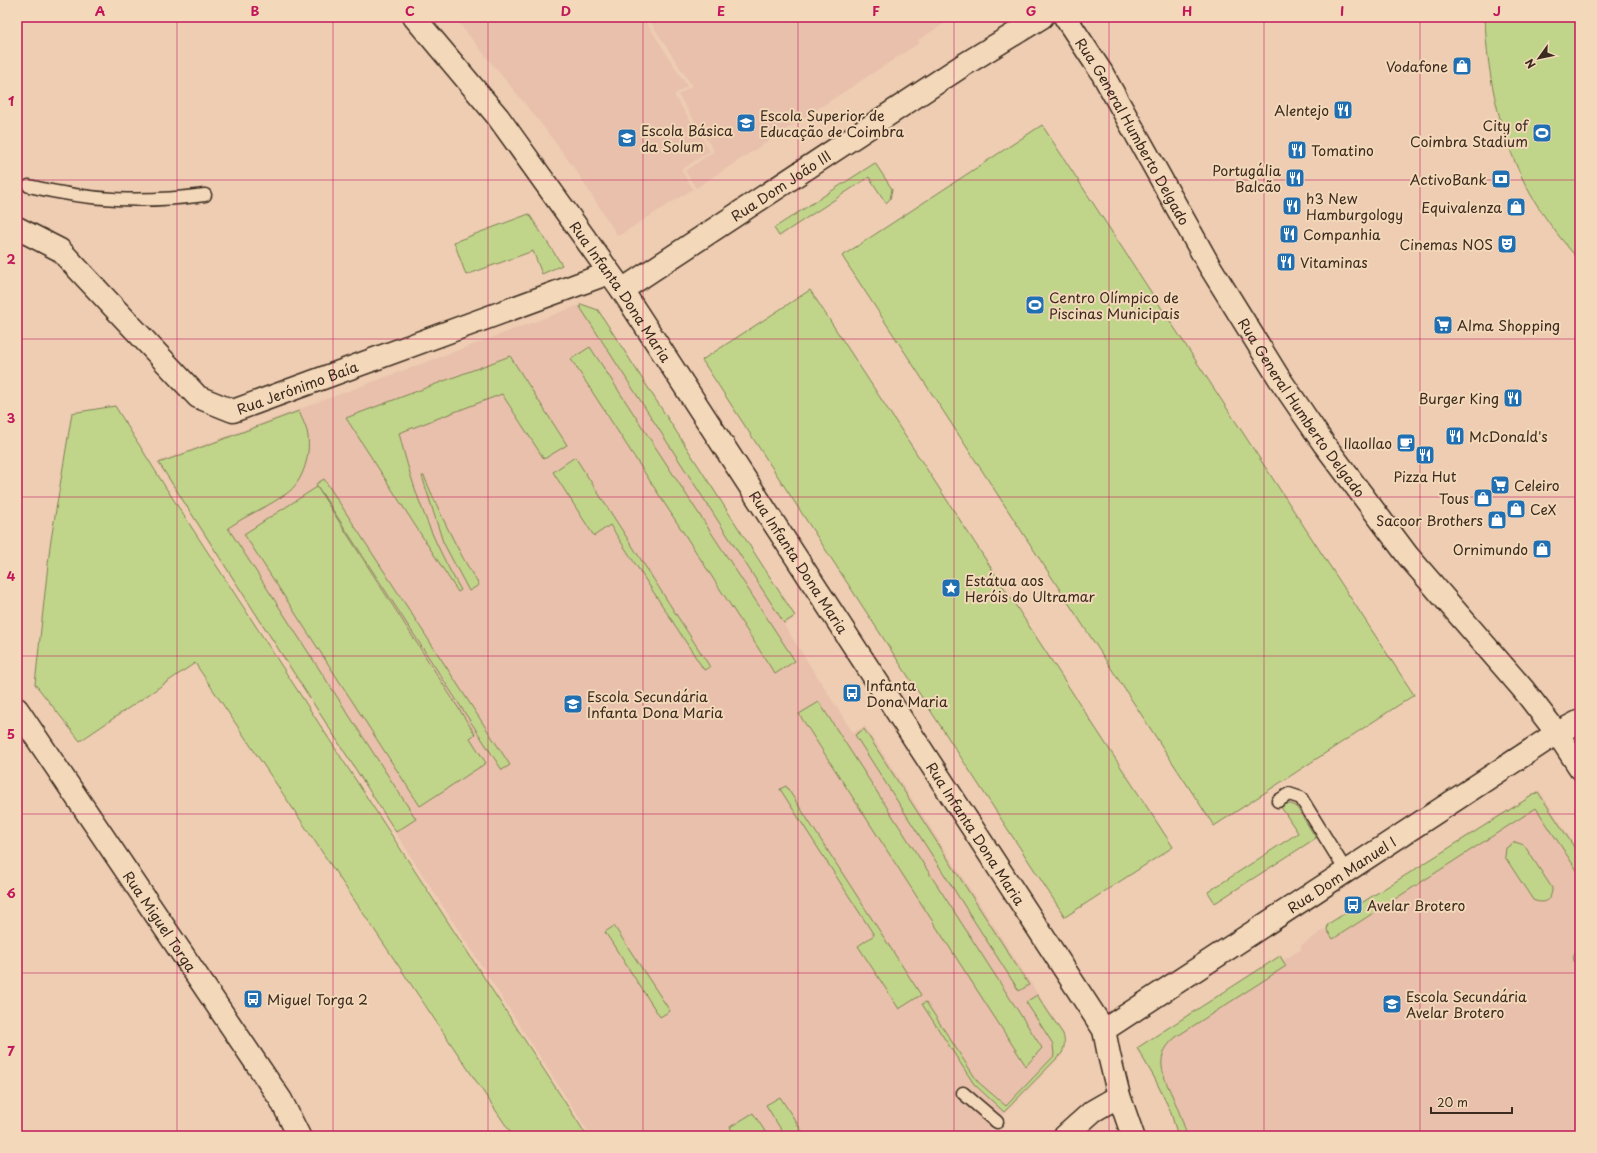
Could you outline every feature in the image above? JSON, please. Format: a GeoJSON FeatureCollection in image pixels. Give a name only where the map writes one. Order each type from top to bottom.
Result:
{"type":"FeatureCollection","features":[{"type":"Feature","properties":{"kind":"street","name":"Rua Infanta Dona Maria"},"geometry":{"type":"LineString","coordinates":[[414,17],[498,118],[622,290],[1104,1030],[1119,1096],[1134,1136]]}},
{"type":"Feature","properties":{"kind":"street","name":"Rua Dom João III"},"geometry":{"type":"LineString","coordinates":[[622,290],[962,66],[1042,17]]}},
{"type":"Feature","properties":{"kind":"street","name":"Rua General Humberto Delgado"},"geometry":{"type":"LineString","coordinates":[[1065,17],[1102,73],[1209,265],[1279,378],[1324,444],[1408,556],[1523,689],[1557,733],[1580,768]]}},
{"type":"Feature","properties":{"kind":"street","name":"Rua Jerónimo Baía"},"geometry":{"type":"LineString","coordinates":[[17,228],[60,250],[198,397],[233,411],[609,273]]}},
{"type":"Feature","properties":{"kind":"street","name":"Rua Miguel Torga"},"geometry":{"type":"LineString","coordinates":[[17,709],[281,1100],[299,1136]]}},
{"type":"Feature","properties":{"kind":"street","name":"Rua Dom Manuel I"},"geometry":{"type":"LineString","coordinates":[[1104,1030],[1557,733],[1580,721]]}},
{"type":"Feature","properties":{"kind":"street"},"geometry":{"type":"LineString","coordinates":[[1064,1136],[1093,1111],[1119,1096]]}},
{"type":"Feature","properties":{"kind":"lane"},"geometry":{"type":"LineString","coordinates":[[30,186],[63,195],[127,200],[171,200],[205,195]]}},
{"type":"Feature","properties":{"kind":"lane"},"geometry":{"type":"LineString","coordinates":[[1278,801],[1289,794],[1301,798],[1346,871]]}},
{"type":"Feature","properties":{"kind":"lane"},"geometry":{"type":"LineString","coordinates":[[963,1093],[997,1122]]}},
{"type":"Feature","properties":{"kind":"shaded area","name":"Escola Básica da Solum"},"geometry":{"type":"Polygon","coordinates":[[[454,17],[643,17],[687,86],[674,95],[710,151],[681,170],[693,189],[618,236],[575,169],[543,126],[454,17]]]}},
{"type":"Feature","properties":{"kind":"shaded area","name":"Escola Superior de Educação de Coimbra"},"geometry":{"type":"Polygon","coordinates":[[[647,17],[958,17],[952,21],[951,19],[918,40],[919,43],[696,188],[685,171],[714,151],[678,95],[692,86],[647,17]]]}},
{"type":"Feature","properties":{"kind":"shaded area","name":"Escola Secundária Infanta Dona Maria"},"geometry":{"type":"Polygon","coordinates":[[[580,305],[597,311],[795,618],[784,625],[853,733],[865,726],[1063,1033],[1063,1054],[983,1136],[591,1136],[157,462],[580,305]]]}},
{"type":"Feature","properties":{"kind":"shaded area","name":"Escola Secundária Avelar Brotero"},"geometry":{"type":"Polygon","coordinates":[[[1539,790],[1580,853],[1580,1136],[1177,1136],[1169,1110],[1154,1078],[1136,1048],[1280,956],[1284,960],[1302,949],[1300,946],[1326,929],[1328,924],[1539,790]]]}},
{"type":"Feature","properties":{"kind":"green space","name":"City of Coimbra Stadium"},"geometry":{"type":"Polygon","coordinates":[[[1485,17],[1580,17],[1580,261],[1554,230],[1536,204],[1511,153],[1493,86],[1486,40],[1485,17]]]}},
{"type":"Feature","properties":{"kind":"green space"},"geometry":{"type":"Polygon","coordinates":[[[1042,125],[1414,695],[1214,826],[842,256],[1042,125]]]}},
{"type":"Feature","properties":{"kind":"green space"},"geometry":{"type":"Polygon","coordinates":[[[875,163],[892,189],[890,199],[886,203],[869,177],[779,236],[774,228],[875,163]]]}},
{"type":"Feature","properties":{"kind":"green space"},"geometry":{"type":"Polygon","coordinates":[[[529,214],[562,265],[542,274],[533,251],[466,275],[454,242],[529,214]]]}},
{"type":"Feature","properties":{"kind":"green space"},"geometry":{"type":"Polygon","coordinates":[[[810,290],[1173,847],[1065,917],[702,360],[810,290]]]}},
{"type":"Feature","properties":{"kind":"green space"},"geometry":{"type":"Polygon","coordinates":[[[581,304],[598,310],[795,616],[784,623],[580,307],[581,304]]]}},
{"type":"Feature","properties":{"kind":"green space"},"geometry":{"type":"Polygon","coordinates":[[[590,347],[795,661],[775,674],[571,359],[590,347]]]}},
{"type":"Feature","properties":{"kind":"green space"},"geometry":{"type":"Polygon","coordinates":[[[510,356],[567,445],[544,459],[502,394],[399,433],[410,474],[424,514],[450,571],[461,590],[458,592],[346,418],[510,356]]]}},
{"type":"Feature","properties":{"kind":"green space"},"geometry":{"type":"Polygon","coordinates":[[[115,406],[166,488],[587,1136],[513,1136],[195,663],[80,741],[35,684],[50,546],[72,413],[115,406]]]}},
{"type":"Feature","properties":{"kind":"green space"},"geometry":{"type":"Polygon","coordinates":[[[299,411],[307,431],[308,448],[305,466],[298,482],[292,489],[279,499],[228,528],[416,819],[396,832],[159,463],[299,411]]]}},
{"type":"Feature","properties":{"kind":"green space"},"geometry":{"type":"Polygon","coordinates":[[[575,457],[710,667],[704,670],[610,525],[594,536],[553,472],[575,457]]]}},
{"type":"Feature","properties":{"kind":"green space"},"geometry":{"type":"Polygon","coordinates":[[[422,476],[424,476],[456,545],[479,585],[469,591],[443,542],[422,476]]]}},
{"type":"Feature","properties":{"kind":"green space"},"geometry":{"type":"Polygon","coordinates":[[[324,479],[510,765],[502,770],[316,484],[324,479]]]}},
{"type":"Feature","properties":{"kind":"green space"},"geometry":{"type":"Polygon","coordinates":[[[317,487],[475,734],[470,738],[486,763],[420,806],[244,534],[317,487]]]}},
{"type":"Feature","properties":{"kind":"green space"},"geometry":{"type":"Polygon","coordinates":[[[819,702],[1042,1048],[1026,1066],[799,714],[819,702]]]}},
{"type":"Feature","properties":{"kind":"green space"},"geometry":{"type":"Polygon","coordinates":[[[864,729],[1029,985],[1019,991],[855,735],[864,729]]]}},
{"type":"Feature","properties":{"kind":"green space"},"geometry":{"type":"Polygon","coordinates":[[[786,786],[921,995],[899,1009],[858,946],[874,935],[780,789],[786,786]]]}},
{"type":"Feature","properties":{"kind":"green space"},"geometry":{"type":"Polygon","coordinates":[[[1538,792],[1580,856],[1580,875],[1536,808],[1333,939],[1327,930],[1328,924],[1538,792]]]}},
{"type":"Feature","properties":{"kind":"green space"},"geometry":{"type":"Polygon","coordinates":[[[1286,804],[1296,806],[1316,838],[1215,903],[1208,892],[1298,833],[1281,807],[1286,804]]]}},
{"type":"Feature","properties":{"kind":"green space"},"geometry":{"type":"Polygon","coordinates":[[[1515,842],[1524,845],[1552,888],[1551,896],[1544,902],[1533,900],[1505,857],[1506,848],[1515,842]]]}},
{"type":"Feature","properties":{"kind":"green space"},"geometry":{"type":"Polygon","coordinates":[[[614,926],[670,1011],[660,1017],[605,932],[614,926]]]}},
{"type":"Feature","properties":{"kind":"green space"},"geometry":{"type":"Polygon","coordinates":[[[1580,948],[1580,972],[1574,962],[1574,956],[1580,948]]]}},
{"type":"Feature","properties":{"kind":"green space"},"geometry":{"type":"Polygon","coordinates":[[[1280,956],[1286,966],[1176,1037],[1168,1045],[1163,1054],[1163,1070],[1187,1136],[1178,1136],[1170,1110],[1154,1077],[1137,1048],[1280,956]]]}},
{"type":"Feature","properties":{"kind":"green space"},"geometry":{"type":"Polygon","coordinates":[[[1037,995],[1063,1034],[1064,1048],[1062,1053],[1004,1112],[974,1084],[922,1004],[926,1002],[978,1082],[1006,1106],[1054,1056],[1053,1044],[1026,1002],[1037,995]]]}},
{"type":"Feature","properties":{"kind":"green space"},"geometry":{"type":"Polygon","coordinates":[[[780,1097],[805,1136],[785,1136],[766,1105],[780,1097]]]}},
{"type":"Feature","properties":{"kind":"green space"},"geometry":{"type":"Polygon","coordinates":[[[753,1113],[768,1136],[735,1136],[730,1127],[753,1113]]]}},
{"type":"Feature","properties":{"kind":"place","name":"Vodafone"},"geometry":{"type":"Point","coordinates":[1462,66]}},
{"type":"Feature","properties":{"kind":"place","name":"Alentejo"},"geometry":{"type":"Point","coordinates":[1343,110]}},
{"type":"Feature","properties":{"kind":"place","name":"Escola Superior de Educação de Coimbra"},"geometry":{"type":"Point","coordinates":[746,123]}},
{"type":"Feature","properties":{"kind":"place","name":"City of Coimbra Stadium"},"geometry":{"type":"Point","coordinates":[1542,133]}},
{"type":"Feature","properties":{"kind":"place","name":"Escola Básica da Solum"},"geometry":{"type":"Point","coordinates":[627,138]}},
{"type":"Feature","properties":{"kind":"place","name":"Tomatino"},"geometry":{"type":"Point","coordinates":[1297,150]}},
{"type":"Feature","properties":{"kind":"place","name":"Portugália Balcão"},"geometry":{"type":"Point","coordinates":[1295,178]}},
{"type":"Feature","properties":{"kind":"place","name":"ActivoBank"},"geometry":{"type":"Point","coordinates":[1501,179]}},
{"type":"Feature","properties":{"kind":"place","name":"h3 New Hamburgology"},"geometry":{"type":"Point","coordinates":[1292,206]}},
{"type":"Feature","properties":{"kind":"place","name":"Equivalenza"},"geometry":{"type":"Point","coordinates":[1516,207]}},
{"type":"Feature","properties":{"kind":"place","name":"Companhia"},"geometry":{"type":"Point","coordinates":[1289,234]}},
{"type":"Feature","properties":{"kind":"place","name":"Cinemas NOS"},"geometry":{"type":"Point","coordinates":[1507,244]}},
{"type":"Feature","properties":{"kind":"place","name":"Vitaminas"},"geometry":{"type":"Point","coordinates":[1286,262]}},
{"type":"Feature","properties":{"kind":"place","name":"Centro Olímpico de Piscinas Municipais"},"geometry":{"type":"Point","coordinates":[1035,305]}},
{"type":"Feature","properties":{"kind":"place","name":"Alma Shopping"},"geometry":{"type":"Point","coordinates":[1443,325]}},
{"type":"Feature","properties":{"kind":"place","name":"Burger King"},"geometry":{"type":"Point","coordinates":[1513,398]}},
{"type":"Feature","properties":{"kind":"place","name":"McDonald's"},"geometry":{"type":"Point","coordinates":[1455,436]}},
{"type":"Feature","properties":{"kind":"place","name":"llaollao"},"geometry":{"type":"Point","coordinates":[1406,443]}},
{"type":"Feature","properties":{"kind":"place","name":"Pizza Hut"},"geometry":{"type":"Point","coordinates":[1425,455]}},
{"type":"Feature","properties":{"kind":"place","name":"Celeiro"},"geometry":{"type":"Point","coordinates":[1500,485]}},
{"type":"Feature","properties":{"kind":"place","name":"Tous"},"geometry":{"type":"Point","coordinates":[1483,498]}},
{"type":"Feature","properties":{"kind":"place","name":"CeX"},"geometry":{"type":"Point","coordinates":[1516,509]}},
{"type":"Feature","properties":{"kind":"place","name":"Sacoor Brothers"},"geometry":{"type":"Point","coordinates":[1497,520]}},
{"type":"Feature","properties":{"kind":"place","name":"Ornimundo"},"geometry":{"type":"Point","coordinates":[1542,549]}},
{"type":"Feature","properties":{"kind":"place","name":"Estátua aos Heróis do Ultramar"},"geometry":{"type":"Point","coordinates":[951,588]}},
{"type":"Feature","properties":{"kind":"place","name":"Infanta Dona Maria"},"geometry":{"type":"Point","coordinates":[852,693]}},
{"type":"Feature","properties":{"kind":"place","name":"Escola Secundária Infanta Dona Maria"},"geometry":{"type":"Point","coordinates":[573,704]}},
{"type":"Feature","properties":{"kind":"place","name":"Avelar Brotero"},"geometry":{"type":"Point","coordinates":[1353,905]}},
{"type":"Feature","properties":{"kind":"place","name":"Miguel Torga 2"},"geometry":{"type":"Point","coordinates":[253,999]}},
{"type":"Feature","properties":{"kind":"place","name":"Escola Secundária Avelar Brotero"},"geometry":{"type":"Point","coordinates":[1392,1004]}}]}
